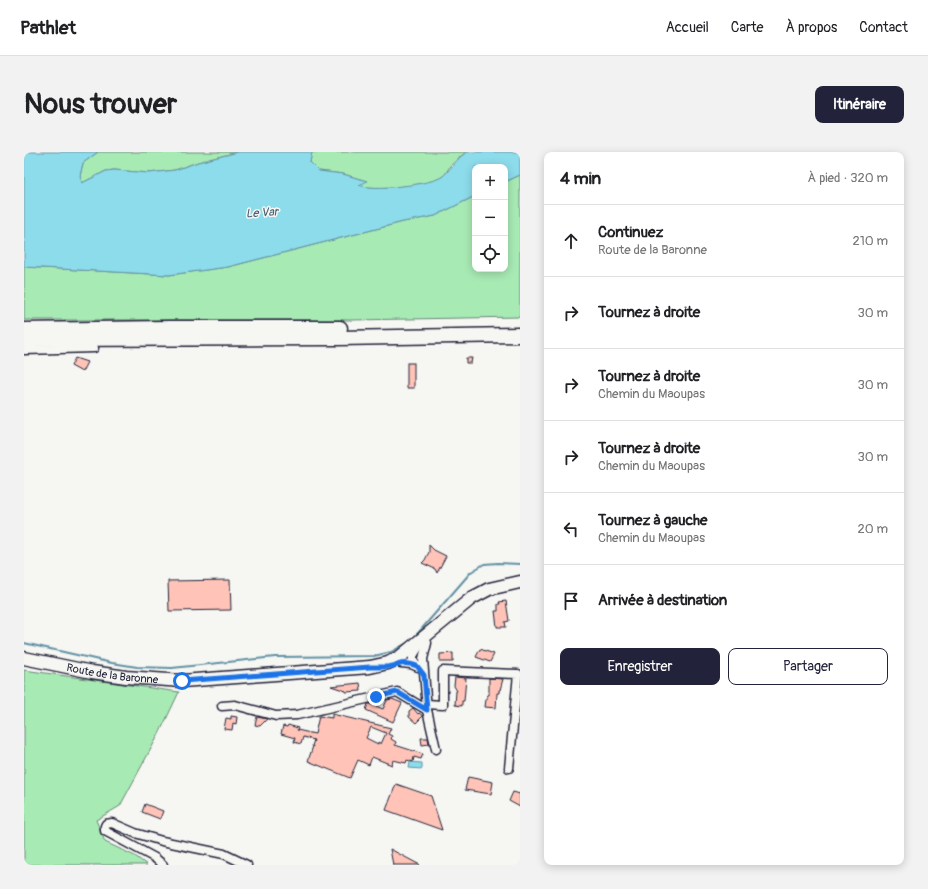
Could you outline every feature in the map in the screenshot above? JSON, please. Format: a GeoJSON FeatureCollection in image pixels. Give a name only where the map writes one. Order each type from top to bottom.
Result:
{"type":"FeatureCollection","features":[{"type":"Feature","properties":{"kind":"highway"},"geometry":{"type":"LineString","coordinates":[[24,330],[520,326]]}},
{"type":"Feature","properties":{"kind":"highway"},"geometry":{"type":"LineString","coordinates":[[24,339],[338,338],[520,335]]}},
{"type":"Feature","properties":{"kind":"main road","name":"Route de la Baronne"},"geometry":{"type":"LineString","coordinates":[[24,658],[92,672],[126,677],[182,681],[370,667],[412,658],[427,639],[472,598],[489,589],[520,582]]}},
{"type":"Feature","properties":{"kind":"street"},"geometry":{"type":"LineString","coordinates":[[24,350],[94,348]]}},
{"type":"Feature","properties":{"kind":"street"},"geometry":{"type":"LineString","coordinates":[[427,639],[412,658],[424,675],[426,707],[436,748]]}},
{"type":"Feature","properties":{"kind":"street"},"geometry":{"type":"LineString","coordinates":[[222,706],[235,706],[276,716],[297,716],[397,692],[426,707],[443,705],[443,670],[518,674],[509,768]]}},
{"type":"Feature","properties":{"kind":"street"},"geometry":{"type":"LineString","coordinates":[[162,865],[155,858],[105,830],[106,824],[112,823],[135,833],[162,841],[224,854],[247,865]]}},
{"type":"Feature","properties":{"kind":"green space"},"geometry":{"type":"Polygon","coordinates":[[[98,152],[238,152],[198,162],[175,170],[149,173],[114,170],[106,171],[82,183],[80,176],[83,163],[98,152]]]}},
{"type":"Feature","properties":{"kind":"green space"},"geometry":{"type":"Polygon","coordinates":[[[312,152],[467,152],[450,166],[446,173],[437,180],[415,185],[375,188],[358,185],[366,181],[343,174],[319,171],[310,162],[312,152]]]}},
{"type":"Feature","properties":{"kind":"green space"},"geometry":{"type":"Polygon","coordinates":[[[520,175],[520,317],[352,320],[24,320],[24,267],[169,275],[228,267],[403,222],[435,216],[472,198],[472,272],[508,272],[508,181],[520,175]]]}},
{"type":"Feature","properties":{"kind":"green space"},"geometry":{"type":"Polygon","coordinates":[[[24,670],[179,692],[160,732],[120,806],[96,820],[105,842],[135,856],[147,865],[24,865],[24,670]]]}},
{"type":"Feature","properties":{"kind":"water","name":"Le Var"},"geometry":{"type":"Polygon","coordinates":[[[24,152],[98,152],[83,163],[80,176],[82,183],[106,171],[114,170],[149,173],[175,170],[198,162],[238,152],[312,152],[310,162],[319,171],[343,174],[367,181],[359,185],[366,187],[388,187],[415,184],[437,179],[443,176],[460,157],[467,152],[520,152],[520,175],[508,181],[508,164],[472,164],[472,198],[435,216],[403,222],[228,267],[169,275],[24,267],[24,152]]]}},
{"type":"Feature","properties":{"kind":"water"},"geometry":{"type":"Polygon","coordinates":[[[410,762],[422,763],[422,769],[409,768],[410,762]]]}},
{"type":"Feature","properties":{"kind":"building"},"geometry":{"type":"Polygon","coordinates":[[[75,358],[87,362],[82,372],[71,366],[75,358]]]}},
{"type":"Feature","properties":{"kind":"building"},"geometry":{"type":"Polygon","coordinates":[[[466,358],[472,358],[471,363],[466,363],[466,358]]]}},
{"type":"Feature","properties":{"kind":"building"},"geometry":{"type":"Polygon","coordinates":[[[407,363],[414,363],[414,388],[407,388],[407,363]]]}},
{"type":"Feature","properties":{"kind":"building"},"geometry":{"type":"Polygon","coordinates":[[[429,545],[434,550],[446,556],[437,573],[435,569],[422,563],[429,552],[429,545]]]}},
{"type":"Feature","properties":{"kind":"building"},"geometry":{"type":"Polygon","coordinates":[[[230,580],[231,610],[169,611],[168,581],[230,580]]]}},
{"type":"Feature","properties":{"kind":"building"},"geometry":{"type":"Polygon","coordinates":[[[506,601],[509,621],[505,622],[506,627],[497,627],[495,611],[498,611],[498,604],[500,604],[499,602],[506,601]]]}},
{"type":"Feature","properties":{"kind":"building"},"geometry":{"type":"Polygon","coordinates":[[[480,649],[494,654],[490,662],[476,657],[480,649]]]}},
{"type":"Feature","properties":{"kind":"building"},"geometry":{"type":"Polygon","coordinates":[[[453,653],[453,662],[440,662],[440,654],[453,653]]]}},
{"type":"Feature","properties":{"kind":"building"},"geometry":{"type":"Polygon","coordinates":[[[455,677],[466,678],[464,701],[462,701],[462,706],[455,705],[457,691],[454,686],[455,677]]]}},
{"type":"Feature","properties":{"kind":"building"},"geometry":{"type":"Polygon","coordinates":[[[489,678],[503,679],[499,693],[497,693],[496,708],[485,707],[487,695],[489,695],[489,678]]]}},
{"type":"Feature","properties":{"kind":"building"},"geometry":{"type":"Polygon","coordinates":[[[360,683],[361,691],[346,692],[331,686],[360,683]]]}},
{"type":"Feature","properties":{"kind":"building"},"geometry":{"type":"Polygon","coordinates":[[[392,699],[402,703],[393,722],[366,710],[368,704],[383,709],[387,700],[392,699]]]}},
{"type":"Feature","properties":{"kind":"building"},"geometry":{"type":"Polygon","coordinates":[[[413,708],[418,714],[419,713],[423,716],[416,723],[409,717],[409,711],[413,708]]]}},
{"type":"Feature","properties":{"kind":"building"},"geometry":{"type":"Polygon","coordinates":[[[332,714],[391,728],[388,734],[392,736],[391,739],[396,742],[395,745],[423,754],[421,759],[414,757],[413,762],[407,760],[406,763],[393,760],[392,765],[372,757],[369,765],[358,760],[350,778],[308,761],[314,740],[303,737],[301,744],[294,742],[295,738],[281,734],[283,726],[287,727],[288,725],[298,728],[297,730],[315,734],[319,716],[332,718],[332,714]],[[371,727],[366,738],[381,744],[386,733],[371,727]]]}},
{"type":"Feature","properties":{"kind":"building"},"geometry":{"type":"Polygon","coordinates":[[[231,716],[237,717],[236,724],[233,723],[232,730],[224,729],[226,718],[231,719],[231,716]]]}},
{"type":"Feature","properties":{"kind":"building"},"geometry":{"type":"Polygon","coordinates":[[[257,717],[267,719],[260,726],[255,725],[257,717]]]}},
{"type":"Feature","properties":{"kind":"building"},"geometry":{"type":"Polygon","coordinates":[[[421,738],[428,738],[429,744],[422,745],[421,738]]]}},
{"type":"Feature","properties":{"kind":"building"},"geometry":{"type":"Polygon","coordinates":[[[468,777],[493,782],[491,794],[465,790],[468,777]]]}},
{"type":"Feature","properties":{"kind":"building"},"geometry":{"type":"Polygon","coordinates":[[[396,784],[431,796],[442,830],[386,810],[396,784]]]}},
{"type":"Feature","properties":{"kind":"building"},"geometry":{"type":"Polygon","coordinates":[[[513,792],[520,794],[520,807],[509,801],[513,792]]]}},
{"type":"Feature","properties":{"kind":"building"},"geometry":{"type":"Polygon","coordinates":[[[145,804],[163,811],[160,819],[142,812],[145,804]]]}},
{"type":"Feature","properties":{"kind":"building"},"geometry":{"type":"Polygon","coordinates":[[[390,849],[420,865],[393,865],[390,849]]]}},
{"type":"Feature","properties":{"kind":"waterway"},"geometry":{"type":"LineString","coordinates":[[24,643],[112,663],[137,667],[172,668],[275,657],[374,656],[391,652],[412,640],[471,572],[484,564],[520,564]]}},
{"type":"Feature","properties":{"kind":"route"},"geometry":{"type":"LineString","coordinates":[[182,681],[370,667],[389,667],[401,663],[417,666],[424,675],[427,710],[397,692],[376,697]]}}]}
